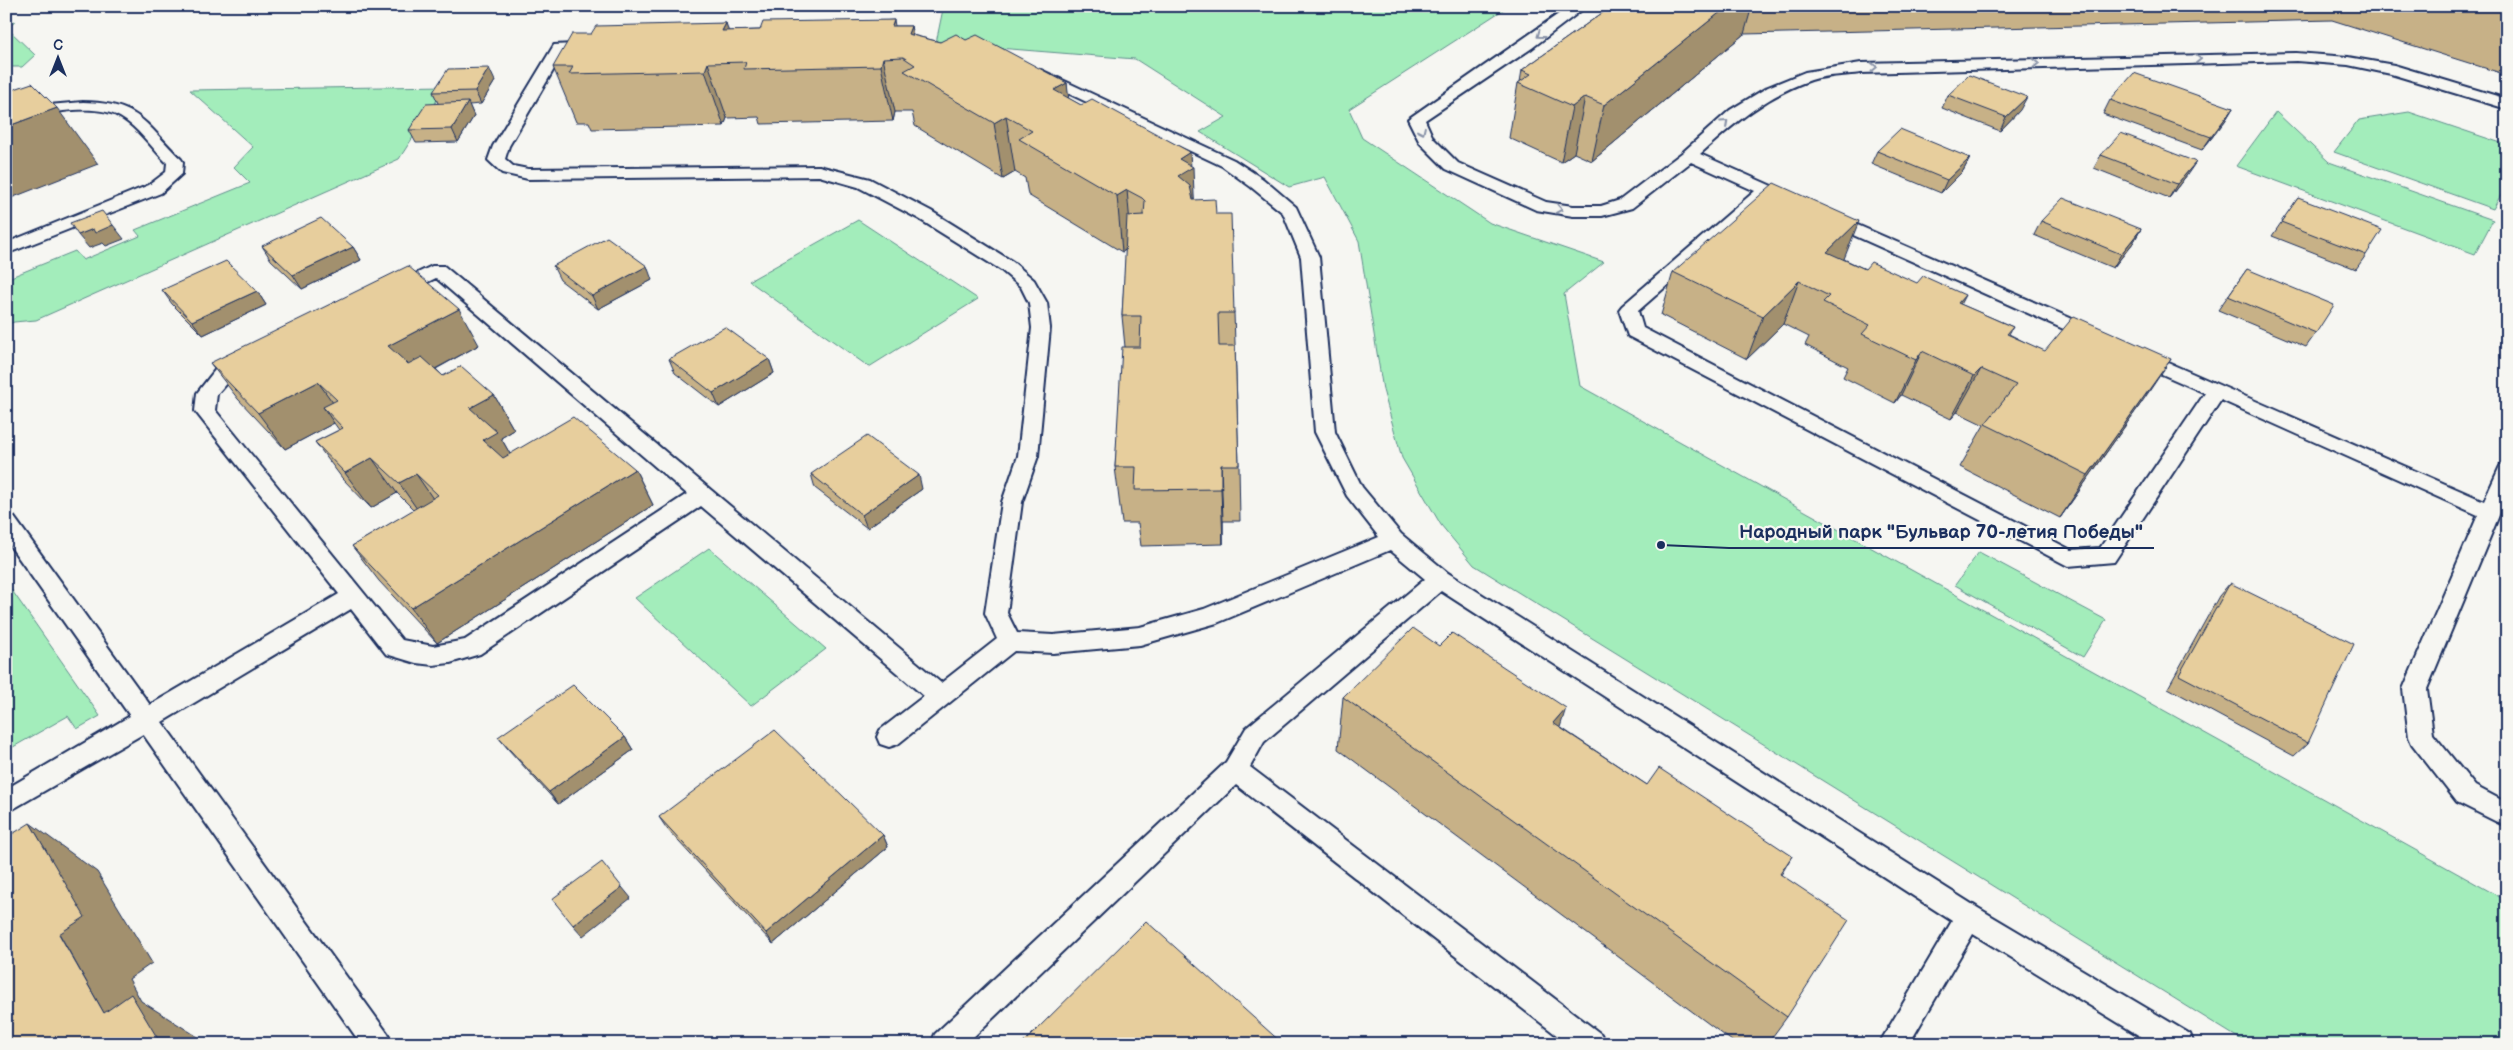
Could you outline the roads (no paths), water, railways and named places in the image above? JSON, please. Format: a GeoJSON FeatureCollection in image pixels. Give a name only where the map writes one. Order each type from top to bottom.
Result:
{"type":"FeatureCollection","features":[{"type":"Feature","properties":{"kind":"lane"},"geometry":{"type":"LineString","coordinates":[[1580,6],[1527,45],[1416,119],[1426,140],[1452,166],[1542,206],[1573,212],[1602,211],[1626,204],[1689,155],[1736,113],[1773,90],[1810,75],[1861,68],[2296,57],[2348,61],[2394,70],[2507,104]]}},
{"type":"Feature","properties":{"kind":"lane"},"geometry":{"type":"LineString","coordinates":[[609,47],[559,48],[501,146],[496,160],[508,170],[528,174],[819,171],[864,183],[925,215],[1007,266],[1028,284],[1038,302],[1040,328],[1037,366],[1028,456],[1012,502],[996,613],[1010,642]]}},
{"type":"Feature","properties":{"kind":"lane"},"geometry":{"type":"LineString","coordinates":[[1030,70],[1228,163],[1257,183],[1290,211],[1310,257],[1325,432],[1354,491],[1393,540],[1440,579],[1969,917],[2180,1044]]}},
{"type":"Feature","properties":{"kind":"lane"},"geometry":{"type":"LineString","coordinates":[[6,118],[33,110],[70,107],[99,108],[125,113],[175,162],[174,174],[155,189],[6,249]]}},
{"type":"Feature","properties":{"kind":"lane"},"geometry":{"type":"LineString","coordinates":[[1689,155],[1793,202]]}},
{"type":"Feature","properties":{"kind":"lane"},"geometry":{"type":"LineString","coordinates":[[1766,190],[1628,310],[1635,332],[2068,558],[2106,556],[2217,390]]}},
{"type":"Feature","properties":{"kind":"lane"},"geometry":{"type":"LineString","coordinates":[[1811,210],[2109,342]]}},
{"type":"Feature","properties":{"kind":"lane"},"geometry":{"type":"LineString","coordinates":[[702,495],[472,647],[443,657],[418,655],[394,647],[352,597],[205,411],[207,394],[222,375],[438,270],[940,696]]}},
{"type":"Feature","properties":{"kind":"lane"},"geometry":{"type":"LineString","coordinates":[[2127,350],[2490,512]]}},
{"type":"Feature","properties":{"kind":"lane"},"geometry":{"type":"LineString","coordinates":[[2507,471],[2415,690],[2421,737],[2466,794],[2507,816]]}},
{"type":"Feature","properties":{"kind":"lane"},"geometry":{"type":"LineString","coordinates":[[6,523],[378,1044]]}},
{"type":"Feature","properties":{"kind":"lane"},"geometry":{"type":"LineString","coordinates":[[889,737],[1010,642],[1053,644],[1140,636],[1209,617],[1393,540]]}},
{"type":"Feature","properties":{"kind":"lane"},"geometry":{"type":"LineString","coordinates":[[945,1044],[1235,770],[1255,735],[1440,579]]}},
{"type":"Feature","properties":{"kind":"lane"},"geometry":{"type":"LineString","coordinates":[[6,802],[352,597]]}},
{"type":"Feature","properties":{"kind":"lane"},"geometry":{"type":"LineString","coordinates":[[1235,770],[1591,1044]]}},
{"type":"Feature","properties":{"kind":"lane"},"geometry":{"type":"LineString","coordinates":[[1893,1044],[1969,917]]}},
{"type":"Feature","properties":{"kind":"place","name":"Народный парк \"Бульвар 70-летия Победы\""},"geometry":{"type":"Point","coordinates":[1661,545]}}]}
